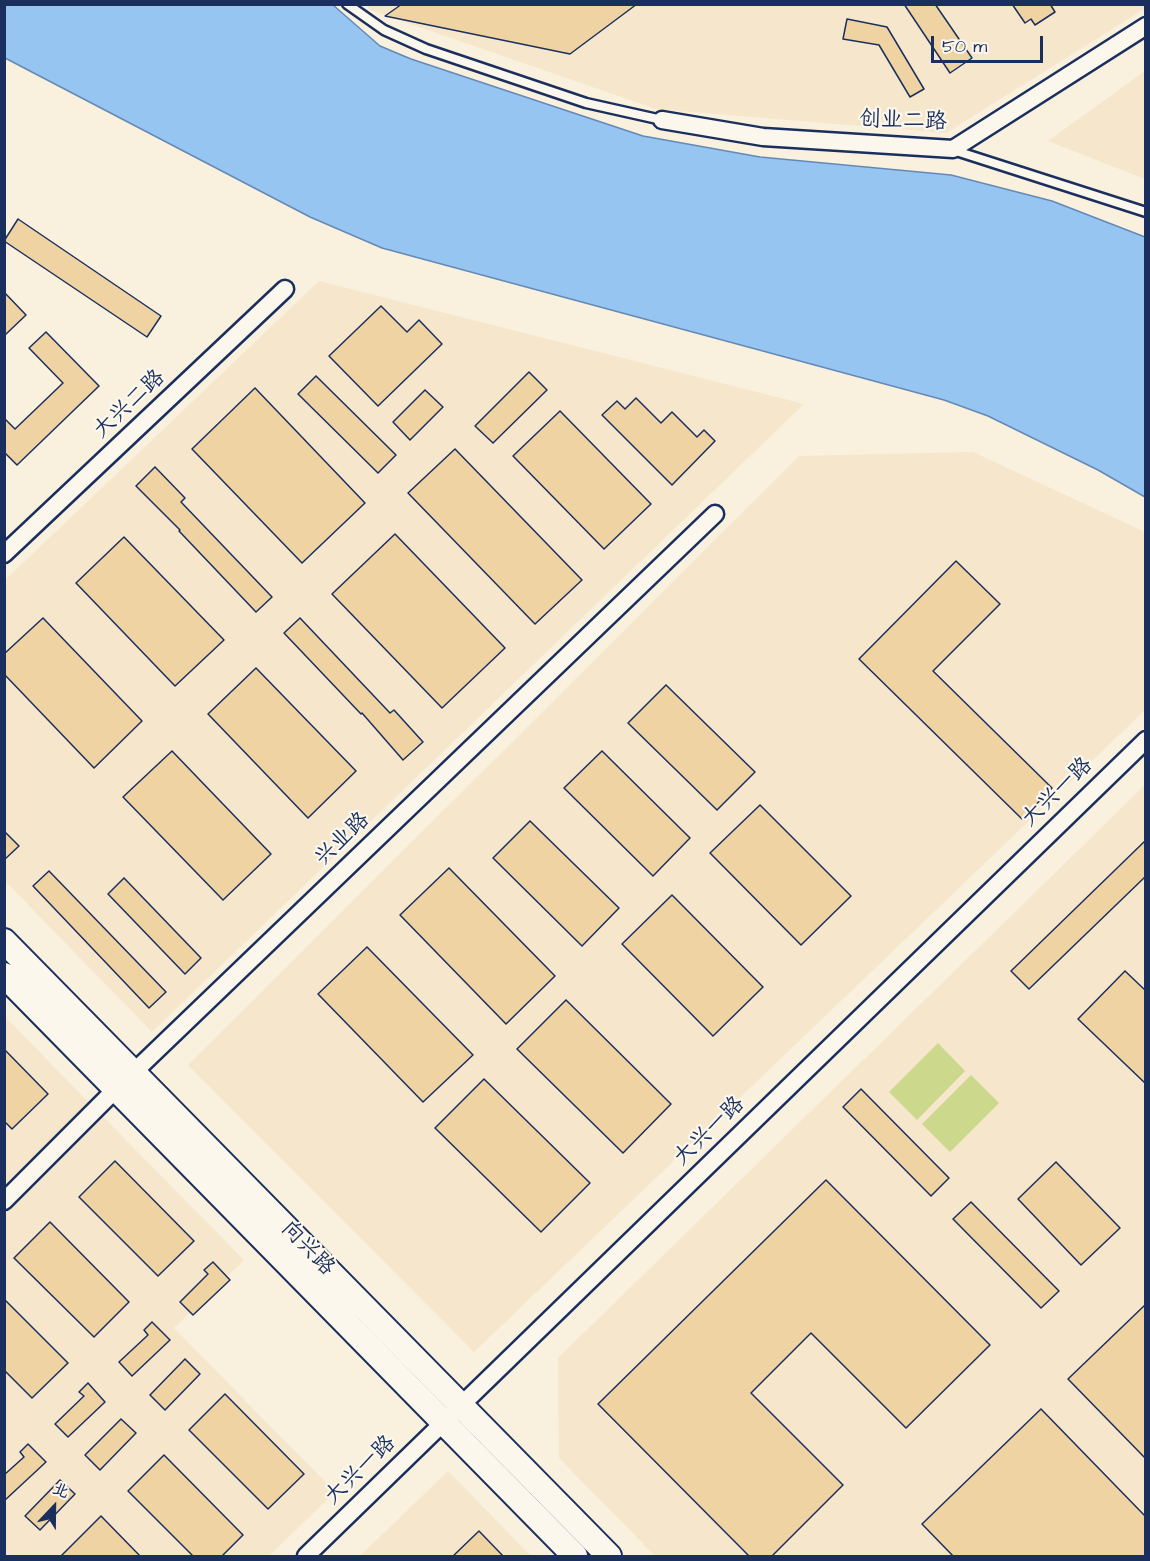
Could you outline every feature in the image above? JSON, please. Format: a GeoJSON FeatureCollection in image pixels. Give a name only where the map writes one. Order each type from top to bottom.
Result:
{"type":"FeatureCollection","features":[{"type":"Feature","properties":{"kind":"street","name":"创业二路"},"geometry":{"type":"LineString","coordinates":[[662,120],[763,137],[953,150],[1146,26]]}},
{"type":"Feature","properties":{"kind":"street","name":"大兴二路"},"geometry":{"type":"LineString","coordinates":[[4,554],[285,289]]}},
{"type":"Feature","properties":{"kind":"street","name":"兴业路"},"geometry":{"type":"LineString","coordinates":[[4,1201],[134,1072],[715,514]]}},
{"type":"Feature","properties":{"kind":"street","name":"大兴一路"},"geometry":{"type":"LineString","coordinates":[[306,1557],[1146,740]]}},
{"type":"Feature","properties":{"kind":"street","name":"向兴路"},"geometry":{"type":"LineString","coordinates":[[4,941],[609,1557]]}},
{"type":"Feature","properties":{"kind":"street","name":"向兴路"},"geometry":{"type":"LineString","coordinates":[[4,975],[575,1557]]}},
{"type":"Feature","properties":{"kind":"lane"},"geometry":{"type":"LineString","coordinates":[[347,4],[384,30],[426,49],[586,103],[662,120]]}},
{"type":"Feature","properties":{"kind":"lane"},"geometry":{"type":"LineString","coordinates":[[953,150],[1146,212]]}},
{"type":"Feature","properties":{"kind":"shaded area"},"geometry":{"type":"Polygon","coordinates":[[[1145,4],[1146,8],[946,133],[656,109],[370,10],[366,5],[1145,4]]]}},
{"type":"Feature","properties":{"kind":"shaded area"},"geometry":{"type":"Polygon","coordinates":[[[1145,71],[1145,179],[1048,141],[1145,71]]]}},
{"type":"Feature","properties":{"kind":"shaded area"},"geometry":{"type":"Polygon","coordinates":[[[319,281],[804,404],[152,1032],[5,881],[5,580],[319,281]]]}},
{"type":"Feature","properties":{"kind":"shaded area"},"geometry":{"type":"Polygon","coordinates":[[[973,452],[1145,532],[1145,710],[474,1352],[188,1065],[799,456],[973,452]]]}},
{"type":"Feature","properties":{"kind":"shaded area"},"geometry":{"type":"Polygon","coordinates":[[[1145,785],[1145,1556],[655,1556],[559,1458],[558,1358],[1145,785]]]}},
{"type":"Feature","properties":{"kind":"shaded area"},"geometry":{"type":"Polygon","coordinates":[[[4,1016],[244,1260],[174,1328],[335,1492],[269,1556],[5,1556],[4,1016]]]}},
{"type":"Feature","properties":{"kind":"shaded area"},"geometry":{"type":"Polygon","coordinates":[[[448,1471],[531,1556],[360,1556],[448,1471]]]}},
{"type":"Feature","properties":{"kind":"green space"},"geometry":{"type":"Polygon","coordinates":[[[938,1043],[965,1071],[917,1120],[889,1092],[938,1043]]]}},
{"type":"Feature","properties":{"kind":"green space"},"geometry":{"type":"Polygon","coordinates":[[[971,1075],[999,1103],[950,1152],[922,1124],[971,1075]]]}},
{"type":"Feature","properties":{"kind":"water"},"geometry":{"type":"Polygon","coordinates":[[[4,5],[333,5],[380,46],[411,59],[643,136],[760,157],[951,175],[1052,201],[1145,237],[1145,497],[1098,470],[988,416],[944,400],[382,248],[310,217],[5,58],[4,5]]]}},
{"type":"Feature","properties":{"kind":"building"},"geometry":{"type":"Polygon","coordinates":[[[402,4],[637,4],[570,54],[385,16],[402,4]]]}},
{"type":"Feature","properties":{"kind":"building"},"geometry":{"type":"Polygon","coordinates":[[[904,4],[935,4],[972,58],[950,73],[904,4]]]}},
{"type":"Feature","properties":{"kind":"building"},"geometry":{"type":"Polygon","coordinates":[[[1012,4],[1050,4],[1055,12],[1035,25],[1031,19],[1025,23],[1012,4]]]}},
{"type":"Feature","properties":{"kind":"building"},"geometry":{"type":"Polygon","coordinates":[[[847,19],[887,27],[924,89],[910,97],[879,45],[843,39],[847,19]]]}},
{"type":"Feature","properties":{"kind":"building"},"geometry":{"type":"Polygon","coordinates":[[[18,219],[161,316],[147,337],[4,241],[18,219]]]}},
{"type":"Feature","properties":{"kind":"building"},"geometry":{"type":"Polygon","coordinates":[[[4,292],[26,315],[4,336],[4,292]]]}},
{"type":"Feature","properties":{"kind":"building"},"geometry":{"type":"Polygon","coordinates":[[[381,306],[407,332],[419,320],[442,344],[378,406],[329,356],[381,306]]]}},
{"type":"Feature","properties":{"kind":"building"},"geometry":{"type":"Polygon","coordinates":[[[46,332],[99,386],[17,465],[4,452],[4,418],[15,429],[63,383],[29,348],[46,332]]]}},
{"type":"Feature","properties":{"kind":"building"},"geometry":{"type":"Polygon","coordinates":[[[529,372],[547,390],[493,443],[475,426],[529,372]]]}},
{"type":"Feature","properties":{"kind":"building"},"geometry":{"type":"Polygon","coordinates":[[[316,376],[396,455],[378,473],[298,394],[316,376]]]}},
{"type":"Feature","properties":{"kind":"building"},"geometry":{"type":"Polygon","coordinates":[[[255,388],[365,503],[302,563],[192,449],[255,388]]]}},
{"type":"Feature","properties":{"kind":"building"},"geometry":{"type":"Polygon","coordinates":[[[425,390],[443,407],[410,440],[393,422],[425,390]]]}},
{"type":"Feature","properties":{"kind":"building"},"geometry":{"type":"Polygon","coordinates":[[[636,398],[661,423],[672,412],[697,437],[704,430],[715,441],[672,485],[602,415],[617,401],[625,409],[636,398]]]}},
{"type":"Feature","properties":{"kind":"building"},"geometry":{"type":"Polygon","coordinates":[[[560,411],[651,504],[604,549],[513,456],[560,411]]]}},
{"type":"Feature","properties":{"kind":"building"},"geometry":{"type":"Polygon","coordinates":[[[455,449],[582,580],[535,624],[408,493],[455,449]]]}},
{"type":"Feature","properties":{"kind":"building"},"geometry":{"type":"Polygon","coordinates":[[[155,467],[185,498],[181,502],[272,597],[256,612],[136,486],[155,467]]]}},
{"type":"Feature","properties":{"kind":"building"},"geometry":{"type":"Polygon","coordinates":[[[395,534],[505,648],[442,708],[332,594],[395,534]]]}},
{"type":"Feature","properties":{"kind":"building"},"geometry":{"type":"Polygon","coordinates":[[[124,537],[224,640],[175,686],[76,583],[124,537]]]}},
{"type":"Feature","properties":{"kind":"building"},"geometry":{"type":"Polygon","coordinates":[[[956,561],[1000,604],[933,671],[1052,788],[1022,819],[859,659],[956,561]]]}},
{"type":"Feature","properties":{"kind":"building"},"geometry":{"type":"Polygon","coordinates":[[[43,618],[142,721],[94,768],[4,674],[4,654],[43,618]]]}},
{"type":"Feature","properties":{"kind":"building"},"geometry":{"type":"Polygon","coordinates":[[[300,618],[390,713],[394,710],[423,742],[403,760],[362,713],[284,633],[300,618]]]}},
{"type":"Feature","properties":{"kind":"building"},"geometry":{"type":"Polygon","coordinates":[[[256,668],[356,771],[308,818],[208,714],[256,668]]]}},
{"type":"Feature","properties":{"kind":"building"},"geometry":{"type":"Polygon","coordinates":[[[666,685],[755,772],[717,810],[628,723],[666,685]]]}},
{"type":"Feature","properties":{"kind":"building"},"geometry":{"type":"Polygon","coordinates":[[[172,751],[271,854],[223,900],[123,797],[172,751]]]}},
{"type":"Feature","properties":{"kind":"building"},"geometry":{"type":"Polygon","coordinates":[[[602,751],[690,838],[653,876],[564,788],[602,751]]]}},
{"type":"Feature","properties":{"kind":"building"},"geometry":{"type":"Polygon","coordinates":[[[760,805],[851,896],[801,945],[710,853],[760,805]]]}},
{"type":"Feature","properties":{"kind":"building"},"geometry":{"type":"Polygon","coordinates":[[[530,821],[619,908],[582,946],[493,858],[530,821]]]}},
{"type":"Feature","properties":{"kind":"building"},"geometry":{"type":"Polygon","coordinates":[[[4,831],[19,846],[4,860],[4,831]]]}},
{"type":"Feature","properties":{"kind":"building"},"geometry":{"type":"Polygon","coordinates":[[[1146,840],[1146,876],[1029,989],[1011,971],[1146,840]]]}},
{"type":"Feature","properties":{"kind":"building"},"geometry":{"type":"Polygon","coordinates":[[[449,868],[555,976],[506,1024],[400,915],[449,868]]]}},
{"type":"Feature","properties":{"kind":"building"},"geometry":{"type":"Polygon","coordinates":[[[49,871],[166,992],[149,1008],[33,886],[49,871]]]}},
{"type":"Feature","properties":{"kind":"building"},"geometry":{"type":"Polygon","coordinates":[[[124,878],[201,958],[185,974],[108,894],[124,878]]]}},
{"type":"Feature","properties":{"kind":"building"},"geometry":{"type":"Polygon","coordinates":[[[672,895],[763,987],[713,1036],[622,944],[672,895]]]}},
{"type":"Feature","properties":{"kind":"building"},"geometry":{"type":"Polygon","coordinates":[[[367,947],[473,1055],[423,1102],[318,994],[367,947]]]}},
{"type":"Feature","properties":{"kind":"building"},"geometry":{"type":"Polygon","coordinates":[[[1125,971],[1146,991],[1146,1084],[1078,1019],[1125,971]]]}},
{"type":"Feature","properties":{"kind":"building"},"geometry":{"type":"Polygon","coordinates":[[[566,1000],[671,1104],[623,1153],[517,1049],[566,1000]]]}},
{"type":"Feature","properties":{"kind":"building"},"geometry":{"type":"Polygon","coordinates":[[[4,1049],[48,1094],[12,1129],[4,1121],[4,1049]]]}},
{"type":"Feature","properties":{"kind":"building"},"geometry":{"type":"Polygon","coordinates":[[[484,1079],[590,1183],[541,1232],[435,1128],[484,1079]]]}},
{"type":"Feature","properties":{"kind":"building"},"geometry":{"type":"Polygon","coordinates":[[[861,1089],[949,1178],[931,1196],[843,1107],[861,1089]]]}},
{"type":"Feature","properties":{"kind":"building"},"geometry":{"type":"Polygon","coordinates":[[[115,1161],[194,1241],[158,1276],[79,1197],[115,1161]]]}},
{"type":"Feature","properties":{"kind":"building"},"geometry":{"type":"Polygon","coordinates":[[[1056,1162],[1120,1228],[1081,1265],[1018,1199],[1056,1162]]]}},
{"type":"Feature","properties":{"kind":"building"},"geometry":{"type":"Polygon","coordinates":[[[826,1180],[990,1345],[906,1428],[811,1333],[751,1393],[843,1485],[771,1557],[750,1557],[598,1404],[826,1180]]]}},
{"type":"Feature","properties":{"kind":"building"},"geometry":{"type":"Polygon","coordinates":[[[971,1202],[1059,1291],[1041,1308],[953,1219],[971,1202]]]}},
{"type":"Feature","properties":{"kind":"building"},"geometry":{"type":"Polygon","coordinates":[[[50,1222],[129,1302],[94,1337],[14,1258],[50,1222]]]}},
{"type":"Feature","properties":{"kind":"building"},"geometry":{"type":"Polygon","coordinates":[[[213,1262],[230,1280],[193,1315],[180,1302],[208,1274],[204,1270],[213,1262]]]}},
{"type":"Feature","properties":{"kind":"building"},"geometry":{"type":"Polygon","coordinates":[[[4,1299],[68,1363],[32,1398],[4,1370],[4,1299]]]}},
{"type":"Feature","properties":{"kind":"building"},"geometry":{"type":"Polygon","coordinates":[[[1146,1304],[1146,1459],[1068,1379],[1146,1304]]]}},
{"type":"Feature","properties":{"kind":"building"},"geometry":{"type":"Polygon","coordinates":[[[152,1322],[170,1340],[132,1376],[119,1362],[148,1335],[144,1330],[152,1322]]]}},
{"type":"Feature","properties":{"kind":"building"},"geometry":{"type":"Polygon","coordinates":[[[185,1359],[200,1374],[165,1410],[150,1395],[185,1359]]]}},
{"type":"Feature","properties":{"kind":"building"},"geometry":{"type":"Polygon","coordinates":[[[88,1383],[105,1402],[68,1437],[55,1424],[84,1396],[79,1392],[88,1383]]]}},
{"type":"Feature","properties":{"kind":"building"},"geometry":{"type":"Polygon","coordinates":[[[225,1394],[304,1474],[268,1509],[189,1430],[225,1394]]]}},
{"type":"Feature","properties":{"kind":"building"},"geometry":{"type":"Polygon","coordinates":[[[1041,1409],[1146,1517],[1146,1557],[954,1557],[922,1524],[1041,1409]]]}},
{"type":"Feature","properties":{"kind":"building"},"geometry":{"type":"Polygon","coordinates":[[[121,1419],[136,1433],[100,1470],[85,1455],[121,1419]]]}},
{"type":"Feature","properties":{"kind":"building"},"geometry":{"type":"Polygon","coordinates":[[[28,1444],[46,1462],[4,1501],[4,1475],[24,1457],[20,1452],[28,1444]]]}},
{"type":"Feature","properties":{"kind":"building"},"geometry":{"type":"Polygon","coordinates":[[[164,1455],[243,1535],[221,1557],[194,1557],[128,1491],[164,1455]]]}},
{"type":"Feature","properties":{"kind":"building"},"geometry":{"type":"Polygon","coordinates":[[[60,1480],[75,1494],[40,1530],[25,1516],[60,1480]]]}},
{"type":"Feature","properties":{"kind":"building"},"geometry":{"type":"Polygon","coordinates":[[[101,1516],[141,1557],[60,1557],[101,1516]]]}},
{"type":"Feature","properties":{"kind":"building"},"geometry":{"type":"Polygon","coordinates":[[[479,1531],[504,1557],[452,1557],[479,1531]]]}}]}
